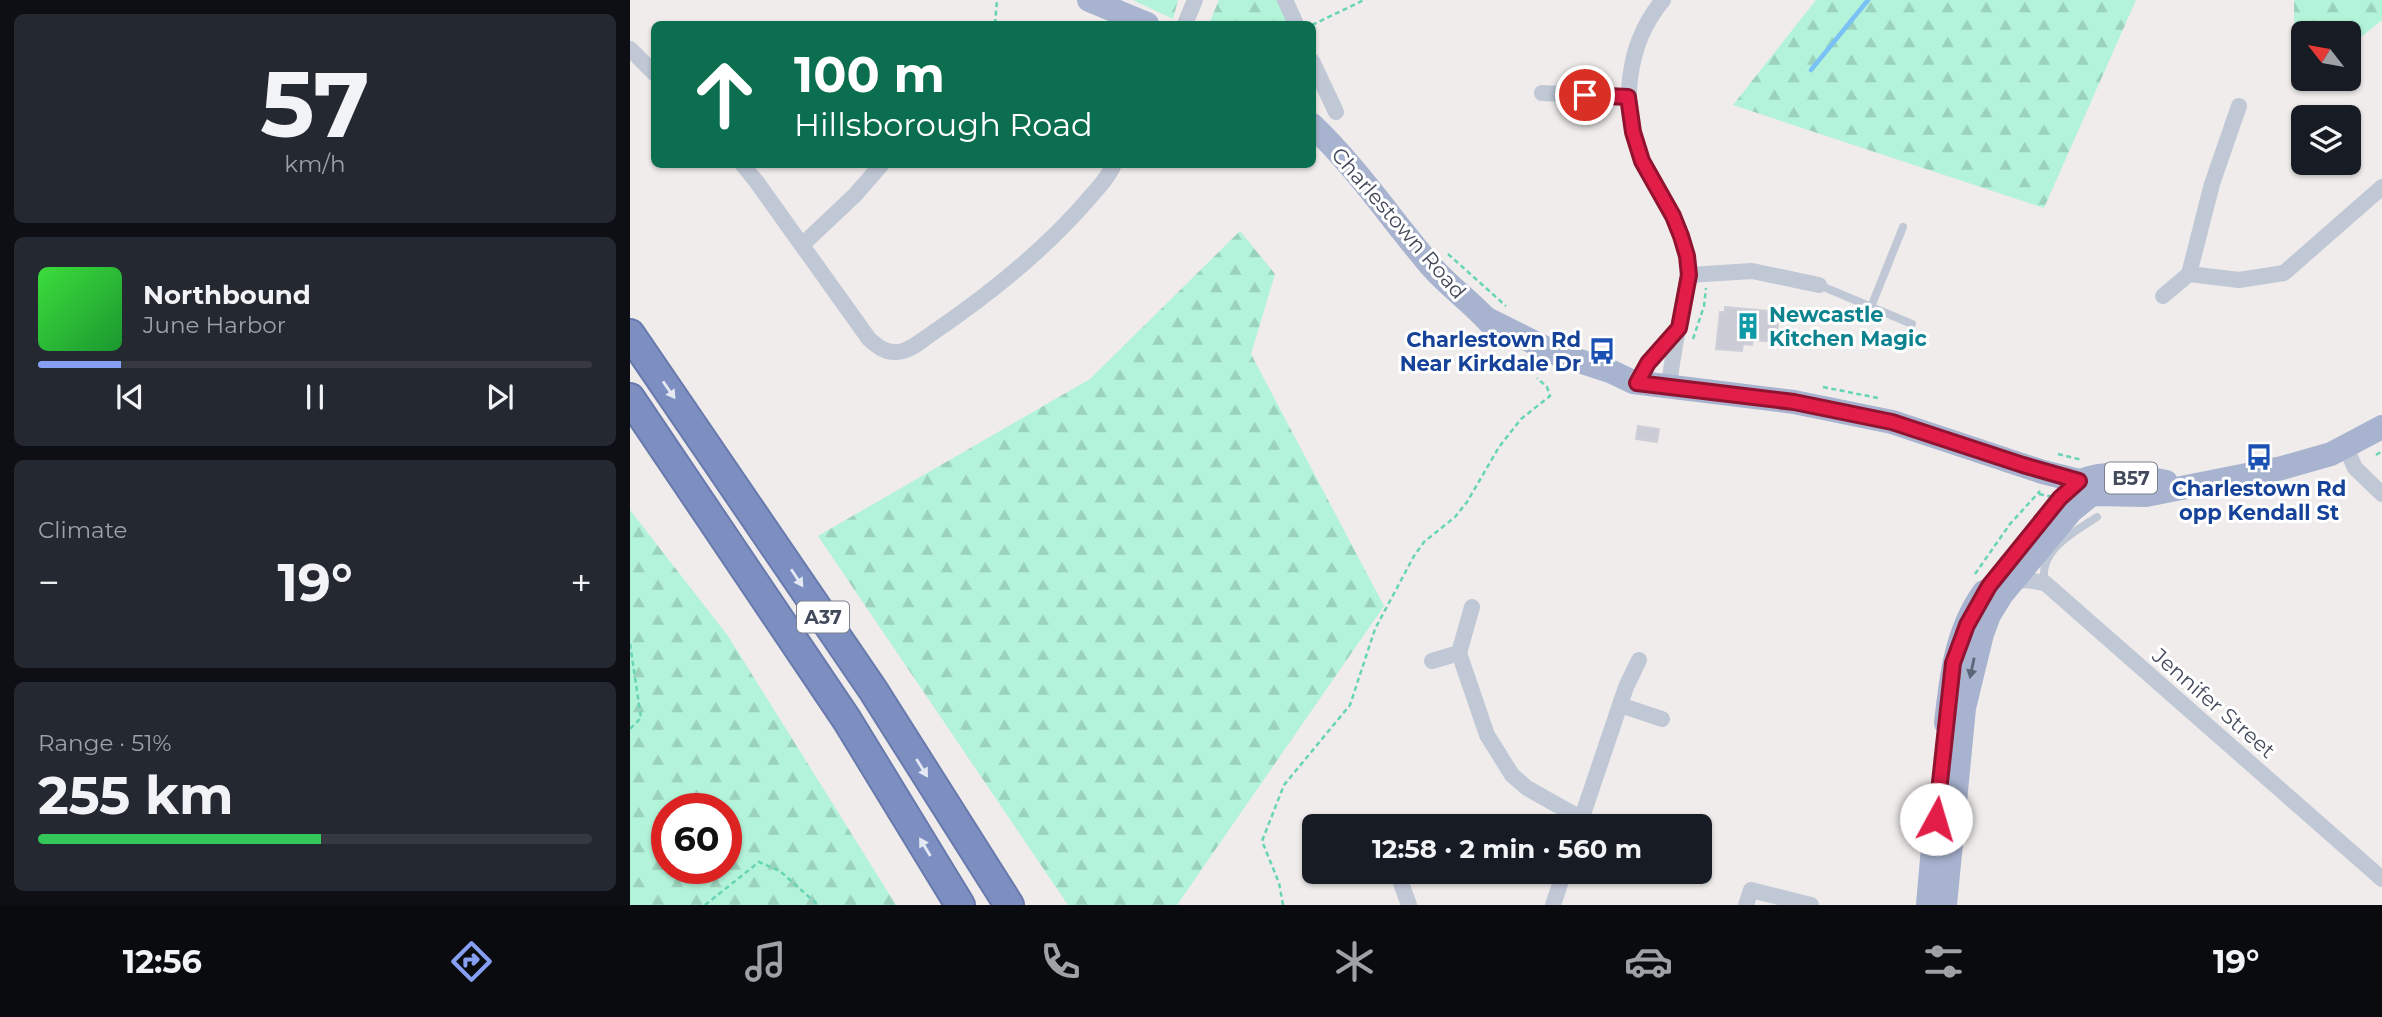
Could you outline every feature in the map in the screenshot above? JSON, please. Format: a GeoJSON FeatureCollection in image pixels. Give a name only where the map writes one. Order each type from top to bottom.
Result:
{"type":"FeatureCollection","features":[{"type":"Feature","properties":{"kind":"highway","name":"A37"},"geometry":{"type":"LineString","coordinates":[[630,334],[873,690],[1009,905]]}},
{"type":"Feature","properties":{"kind":"highway","name":"A37"},"geometry":{"type":"LineString","coordinates":[[630,398],[847,720],[960,905]]}},
{"type":"Feature","properties":{"kind":"highway"},"geometry":{"type":"LineString","coordinates":[[630,420],[760,589]]}},
{"type":"Feature","properties":{"kind":"main road"},"geometry":{"type":"LineString","coordinates":[[1090,0],[1140,21]]}},
{"type":"Feature","properties":{"kind":"main road","name":"Charlestown Road"},"geometry":{"type":"LineString","coordinates":[[1316,129],[1347,159],[1434,269],[1487,319],[1496,331],[1515,347],[1557,370],[1612,388],[1635,383],[1669,386],[1794,402],[1892,422],[2030,467],[2093,496],[2146,495],[2282,468],[2346,448],[2382,427]]}},
{"type":"Feature","properties":{"kind":"main road","name":"B57"},"geometry":{"type":"LineString","coordinates":[[1928,905],[1953,663],[1972,612],[1989,586],[2069,488],[2093,496]]}},
{"type":"Feature","properties":{"kind":"main road","name":"B57"},"geometry":{"type":"LineString","coordinates":[[1945,905],[1964,708],[1982,634],[1989,615],[2009,584],[2071,511],[2093,496]]}},
{"type":"Feature","properties":{"kind":"street"},"geometry":{"type":"LineString","coordinates":[[1186,21],[1195,0]]}},
{"type":"Feature","properties":{"kind":"street"},"geometry":{"type":"LineString","coordinates":[[1285,0],[1295,21]]}},
{"type":"Feature","properties":{"kind":"street"},"geometry":{"type":"LineString","coordinates":[[1664,0],[1641,36],[1631,71],[1628,97],[1633,132],[1642,161],[1673,216],[1687,256],[1689,275],[1669,386]]}},
{"type":"Feature","properties":{"kind":"street"},"geometry":{"type":"LineString","coordinates":[[630,48],[651,70]]}},
{"type":"Feature","properties":{"kind":"street"},"geometry":{"type":"LineString","coordinates":[[1316,70],[1336,112]]}},
{"type":"Feature","properties":{"kind":"street"},"geometry":{"type":"LineString","coordinates":[[1542,93],[1628,97]]}},
{"type":"Feature","properties":{"kind":"street"},"geometry":{"type":"LineString","coordinates":[[2163,296],[2189,274],[2212,184],[2239,106]]}},
{"type":"Feature","properties":{"kind":"street"},"geometry":{"type":"LineString","coordinates":[[744,168],[869,339],[887,351],[903,351],[974,306],[1038,253],[1106,179],[1112,168]]}},
{"type":"Feature","properties":{"kind":"street"},"geometry":{"type":"LineString","coordinates":[[802,245],[855,195],[879,168]]}},
{"type":"Feature","properties":{"kind":"street"},"geometry":{"type":"LineString","coordinates":[[2189,274],[2238,280],[2284,273],[2382,187]]}},
{"type":"Feature","properties":{"kind":"street"},"geometry":{"type":"LineString","coordinates":[[1689,275],[1752,271],[1819,285]]}},
{"type":"Feature","properties":{"kind":"street"},"geometry":{"type":"LineString","coordinates":[[1635,383],[1648,363],[1679,328]]}},
{"type":"Feature","properties":{"kind":"street"},"geometry":{"type":"LineString","coordinates":[[2346,448],[2355,468],[2382,494]]}},
{"type":"Feature","properties":{"kind":"street"},"geometry":{"type":"LineString","coordinates":[[2009,584],[2026,580],[2045,583]]}},
{"type":"Feature","properties":{"kind":"street","name":"Jennifer Street"},"geometry":{"type":"LineString","coordinates":[[2045,583],[2382,879]]}},
{"type":"Feature","properties":{"kind":"street"},"geometry":{"type":"LineString","coordinates":[[1472,607],[1460,653],[1487,735],[1513,775],[1527,788],[1567,814]]}},
{"type":"Feature","properties":{"kind":"street"},"geometry":{"type":"LineString","coordinates":[[1432,661],[1460,653]]}},
{"type":"Feature","properties":{"kind":"street"},"geometry":{"type":"LineString","coordinates":[[1584,814],[1620,705],[1639,660]]}},
{"type":"Feature","properties":{"kind":"street"},"geometry":{"type":"LineString","coordinates":[[1620,705],[1662,719]]}},
{"type":"Feature","properties":{"kind":"street"},"geometry":{"type":"LineString","coordinates":[[1401,884],[1409,905]]}},
{"type":"Feature","properties":{"kind":"street"},"geometry":{"type":"LineString","coordinates":[[1553,905],[1560,884]]}},
{"type":"Feature","properties":{"kind":"street"},"geometry":{"type":"LineString","coordinates":[[1746,905],[1751,890],[1811,905]]}},
{"type":"Feature","properties":{"kind":"lane"},"geometry":{"type":"LineString","coordinates":[[1871,307],[1903,227]]}},
{"type":"Feature","properties":{"kind":"lane"},"geometry":{"type":"LineString","coordinates":[[1819,285],[1912,324]]}},
{"type":"Feature","properties":{"kind":"lane"},"geometry":{"type":"LineString","coordinates":[[2045,583],[2044,563],[2053,550],[2073,533],[2093,496]]}},
{"type":"Feature","properties":{"kind":"path"},"geometry":{"type":"LineString","coordinates":[[995,21],[997,0]]}},
{"type":"Feature","properties":{"kind":"path"},"geometry":{"type":"LineString","coordinates":[[1316,23],[1364,0]]}},
{"type":"Feature","properties":{"kind":"path"},"geometry":{"type":"LineString","coordinates":[[1442,251],[1468,270],[1512,311]]}},
{"type":"Feature","properties":{"kind":"path"},"geometry":{"type":"LineString","coordinates":[[1691,342],[1704,306],[1706,287]]}},
{"type":"Feature","properties":{"kind":"path"},"geometry":{"type":"LineString","coordinates":[[1283,905],[1279,883],[1262,841],[1284,785],[1350,705],[1375,629],[1414,556],[1424,542],[1455,517],[1467,502],[1499,447],[1521,419],[1550,396],[1547,387],[1537,379]]}},
{"type":"Feature","properties":{"kind":"path"},"geometry":{"type":"LineString","coordinates":[[2376,455],[2382,451]]}},
{"type":"Feature","properties":{"kind":"path"},"geometry":{"type":"LineString","coordinates":[[1972,579],[2010,524],[2044,486]]}},
{"type":"Feature","properties":{"kind":"path"},"geometry":{"type":"LineString","coordinates":[[630,644],[641,719],[630,729]]}},
{"type":"Feature","properties":{"kind":"path"},"geometry":{"type":"LineString","coordinates":[[705,905],[759,862],[780,871],[818,905]]}},
{"type":"Feature","properties":{"kind":"green space"},"geometry":{"type":"Polygon","coordinates":[[[1133,0],[1178,0],[1173,19],[1133,0]]]}},
{"type":"Feature","properties":{"kind":"green space"},"geometry":{"type":"Polygon","coordinates":[[[1219,0],[1281,0],[1290,21],[1210,21],[1219,0]]]}},
{"type":"Feature","properties":{"kind":"green space"},"geometry":{"type":"Polygon","coordinates":[[[1816,0],[2136,0],[2044,208],[1733,105],[1816,0]]]}},
{"type":"Feature","properties":{"kind":"green space"},"geometry":{"type":"Polygon","coordinates":[[[2294,0],[2382,0],[2382,20],[2361,37],[2361,21],[2294,21],[2294,0]]]}},
{"type":"Feature","properties":{"kind":"green space"},"geometry":{"type":"Polygon","coordinates":[[[1240,231],[1275,274],[1251,354],[1384,606],[1177,905],[1068,905],[818,536],[1090,379],[1240,231]]]}},
{"type":"Feature","properties":{"kind":"green space"},"geometry":{"type":"Polygon","coordinates":[[[630,510],[728,636],[896,905],[630,905],[630,510]]]}},
{"type":"Feature","properties":{"kind":"building","name":"Newcastle Kitchen Magic"},"geometry":{"type":"Polygon","coordinates":[[[1725,307],[1779,312],[1776,342],[1753,340],[1752,345],[1743,344],[1742,351],[1716,349],[1720,312],[1725,312],[1725,307]]]}},
{"type":"Feature","properties":{"kind":"building"},"geometry":{"type":"Polygon","coordinates":[[[1638,426],[1659,429],[1657,442],[1636,439],[1638,426]]]}},
{"type":"Feature","properties":{"kind":"waterway"},"geometry":{"type":"LineString","coordinates":[[1811,70],[1868,0]]}},
{"type":"Feature","properties":{"kind":"place","name":"Newcastle Kitchen Magic"},"geometry":{"type":"Point","coordinates":[1748,326]}},
{"type":"Feature","properties":{"kind":"place","name":"Charlestown Rd Near Kirkdale Dr"},"geometry":{"type":"Point","coordinates":[1602,351]}},
{"type":"Feature","properties":{"kind":"place","name":"Charlestown Rd opp Kendall St"},"geometry":{"type":"Point","coordinates":[2259,457]}},
{"type":"Feature","properties":{"kind":"route"},"geometry":{"type":"LineString","coordinates":[[1585,95],[1628,97],[1633,132],[1642,161],[1673,216],[1687,256],[1689,275],[1679,328],[1648,363],[1637,383],[1794,402],[1892,422],[2079,481],[2060,498],[1989,586],[1972,612],[1953,663],[1936,819]]}}]}
